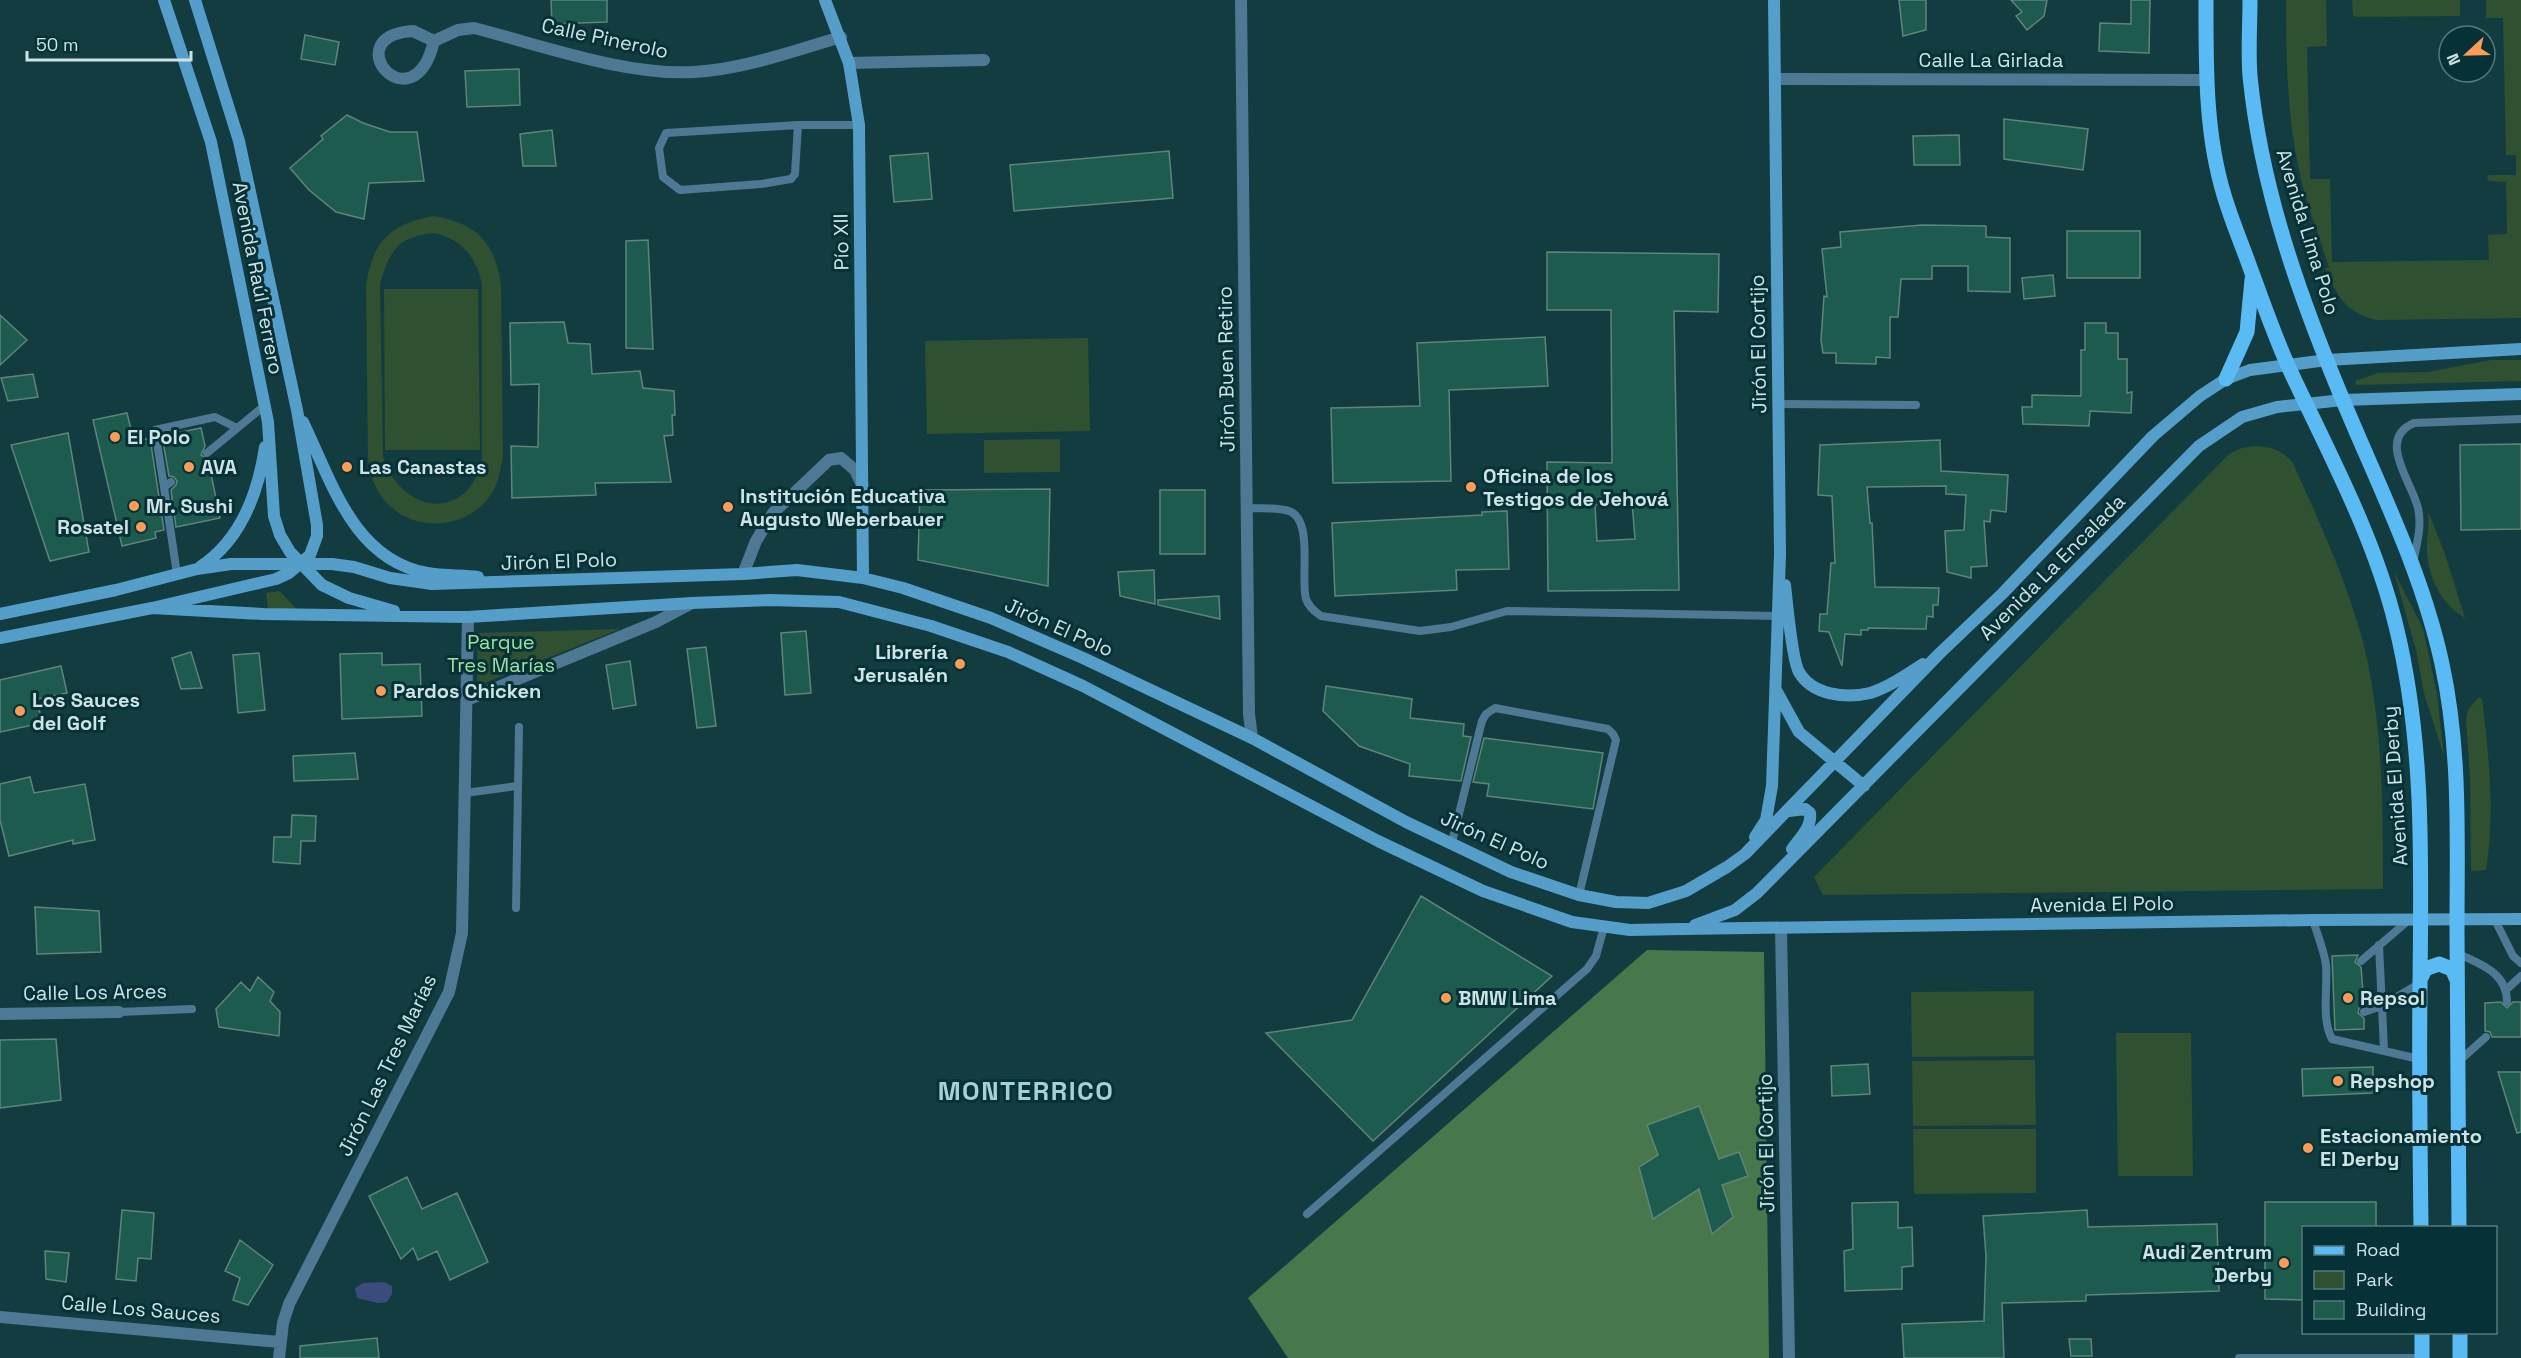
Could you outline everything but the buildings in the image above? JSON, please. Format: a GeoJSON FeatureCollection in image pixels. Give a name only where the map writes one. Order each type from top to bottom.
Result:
{"type":"FeatureCollection","features":[{"type":"Feature","properties":{"kind":"main road","name":"Avenida Raúl Ferrero"},"geometry":{"type":"LineString","coordinates":[[164,0],[211,142],[268,422],[274,516],[283,541],[322,585],[349,598],[410,616]]}},
{"type":"Feature","properties":{"kind":"main road","name":"Avenida Raúl Ferrero"},"geometry":{"type":"LineString","coordinates":[[195,0],[239,141],[297,410],[316,525],[314,545],[310,555],[301,563]]}},
{"type":"Feature","properties":{"kind":"main road","name":"Pío XII"},"geometry":{"type":"LineString","coordinates":[[825,0],[849,63],[859,125],[863,578]]}},
{"type":"Feature","properties":{"kind":"main road","name":"Jirón El Cortijo"},"geometry":{"type":"LineString","coordinates":[[1745,854],[1766,820],[1770,804],[1778,615],[1780,554],[1774,0]]}},
{"type":"Feature","properties":{"kind":"main road"},"geometry":{"type":"LineString","coordinates":[[2206,0],[2206,80],[2217,167],[2224,195],[2288,364]]}},
{"type":"Feature","properties":{"kind":"main road","name":"Avenida Lima Polo"},"geometry":{"type":"LineString","coordinates":[[2250,0],[2250,72],[2260,147],[2277,217],[2343,400]]}},
{"type":"Feature","properties":{"kind":"main road"},"geometry":{"type":"LineString","coordinates":[[2226,379],[2247,332],[2253,274]]}},
{"type":"Feature","properties":{"kind":"main road","name":"Avenida La Encalada"},"geometry":{"type":"LineString","coordinates":[[1745,854],[1939,654],[2003,593],[2153,436],[2200,396],[2226,379],[2250,370],[2327,360],[2521,350]]}},
{"type":"Feature","properties":{"kind":"main road","name":"Avenida El Derby"},"geometry":{"type":"LineString","coordinates":[[2288,364],[2352,502],[2378,567],[2396,623],[2407,674],[2420,789],[2415,920],[2420,983],[2421,1226]]}},
{"type":"Feature","properties":{"kind":"main road","name":"Avenida La Encalada"},"geometry":{"type":"LineString","coordinates":[[1683,929],[1735,910],[1766,883],[2199,446],[2218,432],[2251,414],[2306,404],[2343,400],[2521,394]]}},
{"type":"Feature","properties":{"kind":"main road"},"geometry":{"type":"LineString","coordinates":[[2343,400],[2412,566],[2428,611],[2442,665],[2450,711],[2455,765],[2460,1226]]}},
{"type":"Feature","properties":{"kind":"main road"},"geometry":{"type":"LineString","coordinates":[[297,410],[343,506],[358,531],[368,543],[391,560],[426,572],[536,581]]}},
{"type":"Feature","properties":{"kind":"main road"},"geometry":{"type":"LineString","coordinates":[[197,569],[224,549],[238,530],[262,462],[268,422]]}},
{"type":"Feature","properties":{"kind":"main road"},"geometry":{"type":"LineString","coordinates":[[1780,554],[1797,671],[1810,687],[1834,694],[1869,693],[1895,682],[1939,654]]}},
{"type":"Feature","properties":{"kind":"main road"},"geometry":{"type":"LineString","coordinates":[[0,638],[152,608],[268,581],[289,573],[301,563]]}},
{"type":"Feature","properties":{"kind":"main road","name":"Jirón El Polo"},"geometry":{"type":"LineString","coordinates":[[0,614],[197,569],[231,564],[333,564],[354,567],[390,578],[432,584],[813,571],[863,578],[903,588],[991,618],[1083,658],[1252,738],[1406,822],[1511,872],[1579,895],[1616,902],[1648,903],[1686,891],[1745,854]]}},
{"type":"Feature","properties":{"kind":"main road"},"geometry":{"type":"LineString","coordinates":[[152,608],[263,614],[468,617],[692,603],[770,600],[839,602],[931,626],[1008,652],[1083,686],[1378,841],[1483,891],[1572,922],[1604,927],[1683,929]]}},
{"type":"Feature","properties":{"kind":"main road"},"geometry":{"type":"LineString","coordinates":[[1775,688],[1799,732],[1864,786]]}},
{"type":"Feature","properties":{"kind":"main road"},"geometry":{"type":"LineString","coordinates":[[1766,883],[1810,824],[1810,813],[1804,809],[1788,812]]}},
{"type":"Feature","properties":{"kind":"main road","name":"Avenida El Polo"},"geometry":{"type":"LineString","coordinates":[[1683,929],[2521,919]]}},
{"type":"Feature","properties":{"kind":"main road"},"geometry":{"type":"LineString","coordinates":[[2420,983],[2425,969],[2439,963],[2452,969],[2458,983]]}},
{"type":"Feature","properties":{"kind":"main road"},"geometry":{"type":"LineString","coordinates":[[2422,1334],[2422,1358]]}},
{"type":"Feature","properties":{"kind":"main road"},"geometry":{"type":"LineString","coordinates":[[2460,1334],[2460,1358]]}},
{"type":"Feature","properties":{"kind":"street","name":"Jirón Buen Retiro"},"geometry":{"type":"LineString","coordinates":[[1241,0],[1249,714],[1252,738]]}},
{"type":"Feature","properties":{"kind":"street","name":"Calle Pinerolo"},"geometry":{"type":"LineString","coordinates":[[434,41],[458,30],[474,28],[616,65],[678,72],[743,65],[841,37]]}},
{"type":"Feature","properties":{"kind":"street"},"geometry":{"type":"LineString","coordinates":[[413,31],[434,41],[431,54],[422,68],[409,79],[398,80],[386,73],[379,59],[379,46],[391,34],[413,31]]}},
{"type":"Feature","properties":{"kind":"street"},"geometry":{"type":"LineString","coordinates":[[849,63],[984,60]]}},
{"type":"Feature","properties":{"kind":"street","name":"Calle La Girlada"},"geometry":{"type":"LineString","coordinates":[[1775,79],[2206,80]]}},
{"type":"Feature","properties":{"kind":"street"},"geometry":{"type":"LineString","coordinates":[[743,574],[756,541],[773,513],[829,460],[841,458],[855,470],[863,488]]}},
{"type":"Feature","properties":{"kind":"street"},"geometry":{"type":"LineString","coordinates":[[467,700],[656,622],[692,603]]}},
{"type":"Feature","properties":{"kind":"street","name":"Jirón Las Tres Marías"},"geometry":{"type":"LineString","coordinates":[[279,1358],[279,1342],[289,1304],[449,992],[462,933],[468,617]]}},
{"type":"Feature","properties":{"kind":"street","name":"Jirón El Cortijo"},"geometry":{"type":"LineString","coordinates":[[1781,928],[1789,1358]]}},
{"type":"Feature","properties":{"kind":"street","name":"Calle Los Arces"},"geometry":{"type":"LineString","coordinates":[[0,1014],[119,1012]]}},
{"type":"Feature","properties":{"kind":"street","name":"Calle Los Sauces"},"geometry":{"type":"LineString","coordinates":[[0,1317],[279,1342]]}},
{"type":"Feature","properties":{"kind":"lane"},"geometry":{"type":"LineString","coordinates":[[798,125],[795,174],[791,179],[761,184],[680,190],[663,177],[659,148],[666,133],[798,125],[859,125]]}},
{"type":"Feature","properties":{"kind":"lane"},"geometry":{"type":"LineString","coordinates":[[1779,404],[1916,405]]}},
{"type":"Feature","properties":{"kind":"lane"},"geometry":{"type":"LineString","coordinates":[[207,453],[264,406]]}},
{"type":"Feature","properties":{"kind":"lane"},"geometry":{"type":"LineString","coordinates":[[177,574],[168,484],[155,430],[215,417],[237,428]]}},
{"type":"Feature","properties":{"kind":"lane"},"geometry":{"type":"LineString","coordinates":[[2412,566],[2420,522],[2417,506],[2397,456],[2396,444],[2399,434],[2404,428],[2414,423],[2521,418]]}},
{"type":"Feature","properties":{"kind":"lane"},"geometry":{"type":"LineString","coordinates":[[1247,508],[1289,511],[1298,518],[1303,529],[1306,599],[1312,610],[1321,616],[1420,631],[1451,627],[1507,611],[1778,615]]}},
{"type":"Feature","properties":{"kind":"lane"},"geometry":{"type":"LineString","coordinates":[[1452,843],[1482,721],[1486,714],[1495,708],[1608,729],[1616,740],[1579,895]]}},
{"type":"Feature","properties":{"kind":"lane"},"geometry":{"type":"LineString","coordinates":[[516,908],[519,727]]}},
{"type":"Feature","properties":{"kind":"lane"},"geometry":{"type":"LineString","coordinates":[[465,793],[518,786]]}},
{"type":"Feature","properties":{"kind":"lane"},"geometry":{"type":"LineString","coordinates":[[2313,920],[2329,963],[2331,1012],[2328,1033],[2332,1039],[2384,1049],[2419,1059]]}},
{"type":"Feature","properties":{"kind":"lane"},"geometry":{"type":"LineString","coordinates":[[2361,961],[2379,945],[2415,920]]}},
{"type":"Feature","properties":{"kind":"lane"},"geometry":{"type":"LineString","coordinates":[[2496,920],[2513,956],[2521,963]]}},
{"type":"Feature","properties":{"kind":"lane"},"geometry":{"type":"LineString","coordinates":[[1307,1214],[1587,969],[1596,956],[1604,927]]}},
{"type":"Feature","properties":{"kind":"lane"},"geometry":{"type":"LineString","coordinates":[[2379,945],[2384,1049]]}},
{"type":"Feature","properties":{"kind":"lane"},"geometry":{"type":"LineString","coordinates":[[2457,953],[2494,972],[2507,989],[2507,1002]]}},
{"type":"Feature","properties":{"kind":"lane"},"geometry":{"type":"LineString","coordinates":[[2507,989],[2521,976]]}},
{"type":"Feature","properties":{"kind":"lane"},"geometry":{"type":"LineString","coordinates":[[2364,1012],[2382,1006],[2420,983]]}},
{"type":"Feature","properties":{"kind":"lane","name":"Calle Los Arces"},"geometry":{"type":"LineString","coordinates":[[119,1012],[192,1009]]}},
{"type":"Feature","properties":{"kind":"lane"},"geometry":{"type":"LineString","coordinates":[[2458,1062],[2486,1037]]}},
{"type":"Feature","properties":{"kind":"lane"},"geometry":{"type":"LineString","coordinates":[[2239,1358],[2416,1358]]}},
{"type":"Feature","properties":{"kind":"green space"},"geometry":{"type":"Polygon","coordinates":[[[2286,0],[2326,0],[2327,46],[2307,47],[2310,179],[2330,179],[2332,262],[2489,260],[2488,235],[2507,234],[2506,182],[2489,181],[2487,177],[2489,175],[2516,175],[2516,155],[2506,155],[2503,18],[2486,18],[2486,0],[2521,0],[2521,318],[2376,320],[2365,317],[2343,302],[2325,268],[2329,268],[2300,175],[2292,131],[2288,88],[2286,0]]]}},
{"type":"Feature","properties":{"kind":"green space"},"geometry":{"type":"Polygon","coordinates":[[[2352,0],[2460,0],[2460,16],[2357,17],[2353,15],[2352,0]]]}},
{"type":"Feature","properties":{"kind":"green space"},"geometry":{"type":"Polygon","coordinates":[[[433,216],[448,219],[472,230],[481,237],[494,257],[501,285],[503,457],[498,478],[490,496],[479,508],[451,522],[436,524],[406,517],[393,509],[376,488],[368,458],[366,286],[369,271],[378,247],[386,237],[405,224],[433,216]],[[434,233],[403,242],[387,262],[380,284],[383,457],[393,477],[405,491],[420,500],[436,504],[451,501],[465,493],[475,479],[482,458],[482,284],[472,258],[460,245],[434,233]]]}},
{"type":"Feature","properties":{"kind":"green space"},"geometry":{"type":"Polygon","coordinates":[[[384,289],[478,289],[480,450],[385,450],[384,289]]]}},
{"type":"Feature","properties":{"kind":"green space"},"geometry":{"type":"Polygon","coordinates":[[[1088,338],[1090,431],[927,434],[925,341],[1088,338]]]}},
{"type":"Feature","properties":{"kind":"green space"},"geometry":{"type":"Polygon","coordinates":[[[2491,360],[2521,360],[2521,381],[2356,385],[2355,381],[2378,373],[2428,372],[2491,360]]]}},
{"type":"Feature","properties":{"kind":"green space"},"geometry":{"type":"Polygon","coordinates":[[[1060,439],[1060,472],[984,473],[984,440],[1060,439]]]}},
{"type":"Feature","properties":{"kind":"green space"},"geometry":{"type":"Polygon","coordinates":[[[2255,446],[2276,450],[2293,463],[2341,575],[2360,632],[2368,662],[2379,741],[2383,889],[1823,895],[1814,877],[2229,454],[2242,448],[2255,446]]]}},
{"type":"Feature","properties":{"kind":"green space"},"geometry":{"type":"Polygon","coordinates":[[[2428,511],[2445,554],[2465,618],[2450,606],[2434,582],[2427,554],[2428,511]]]}},
{"type":"Feature","properties":{"kind":"green space"},"geometry":{"type":"Polygon","coordinates":[[[2394,572],[2423,628],[2437,694],[2444,756],[2424,693],[2416,650],[2394,572]]]}},
{"type":"Feature","properties":{"kind":"green space"},"geometry":{"type":"Polygon","coordinates":[[[280,591],[296,609],[268,608],[266,593],[280,591]]]}},
{"type":"Feature","properties":{"kind":"green space","name":"Parque Tres Marías"},"geometry":{"type":"Polygon","coordinates":[[[620,629],[477,686],[478,633],[620,629]]]}},
{"type":"Feature","properties":{"kind":"green space"},"geometry":{"type":"Polygon","coordinates":[[[2479,697],[2482,699],[2489,763],[2490,828],[2486,870],[2471,871],[2470,777],[2466,720],[2468,710],[2479,697]]]}},
{"type":"Feature","properties":{"kind":"green space"},"geometry":{"type":"Polygon","coordinates":[[[1647,950],[1764,952],[1769,1358],[1288,1358],[1248,1298],[1647,950]]]}},
{"type":"Feature","properties":{"kind":"green space"},"geometry":{"type":"Polygon","coordinates":[[[2034,991],[2034,1056],[1912,1057],[1911,992],[2034,991]]]}},
{"type":"Feature","properties":{"kind":"green space"},"geometry":{"type":"Polygon","coordinates":[[[2116,1033],[2191,1033],[2193,1176],[2118,1176],[2116,1033]]]}},
{"type":"Feature","properties":{"kind":"green space"},"geometry":{"type":"Polygon","coordinates":[[[2035,1060],[2036,1125],[1913,1126],[1912,1061],[2035,1060]]]}},
{"type":"Feature","properties":{"kind":"green space"},"geometry":{"type":"Polygon","coordinates":[[[1913,1129],[2036,1129],[2036,1193],[1914,1194],[1913,1129]]]}},
{"type":"Feature","properties":{"kind":"water"},"geometry":{"type":"Polygon","coordinates":[[[384,1282],[392,1286],[392,1294],[387,1302],[378,1303],[357,1298],[355,1288],[363,1283],[384,1282]]]}},
{"type":"Feature","properties":{"kind":"place","name":"El Polo"},"geometry":{"type":"Point","coordinates":[115,437]}},
{"type":"Feature","properties":{"kind":"place","name":"AVA"},"geometry":{"type":"Point","coordinates":[189,467]}},
{"type":"Feature","properties":{"kind":"place","name":"Las Canastas"},"geometry":{"type":"Point","coordinates":[347,467]}},
{"type":"Feature","properties":{"kind":"place","name":"Oficina de los Testigos de Jehová"},"geometry":{"type":"Point","coordinates":[1471,487]}},
{"type":"Feature","properties":{"kind":"place","name":"Mr. Sushi"},"geometry":{"type":"Point","coordinates":[134,506]}},
{"type":"Feature","properties":{"kind":"place","name":"Institución Educativa Augusto Weberbauer"},"geometry":{"type":"Point","coordinates":[728,507]}},
{"type":"Feature","properties":{"kind":"place","name":"Rosatel"},"geometry":{"type":"Point","coordinates":[141,527]}},
{"type":"Feature","properties":{"kind":"place","name":"Librería Jerusalén"},"geometry":{"type":"Point","coordinates":[960,664]}},
{"type":"Feature","properties":{"kind":"place","name":"Pardos Chicken"},"geometry":{"type":"Point","coordinates":[381,691]}},
{"type":"Feature","properties":{"kind":"place","name":"Los Sauces del Golf"},"geometry":{"type":"Point","coordinates":[20,711]}},
{"type":"Feature","properties":{"kind":"place","name":"BMW Lima"},"geometry":{"type":"Point","coordinates":[1446,998]}},
{"type":"Feature","properties":{"kind":"place","name":"Repsol"},"geometry":{"type":"Point","coordinates":[2348,998]}},
{"type":"Feature","properties":{"kind":"place","name":"Repshop"},"geometry":{"type":"Point","coordinates":[2338,1081]}},
{"type":"Feature","properties":{"kind":"place","name":"Estacionamiento El Derby"},"geometry":{"type":"Point","coordinates":[2308,1148]}},
{"type":"Feature","properties":{"kind":"place","name":"Audi Zentrum Derby"},"geometry":{"type":"Point","coordinates":[2284,1263]}},
{"type":"Feature","properties":{"kind":"district","name":"MONTERRICO"},"geometry":{"type":"Point","coordinates":[1026,1091]}}]}
